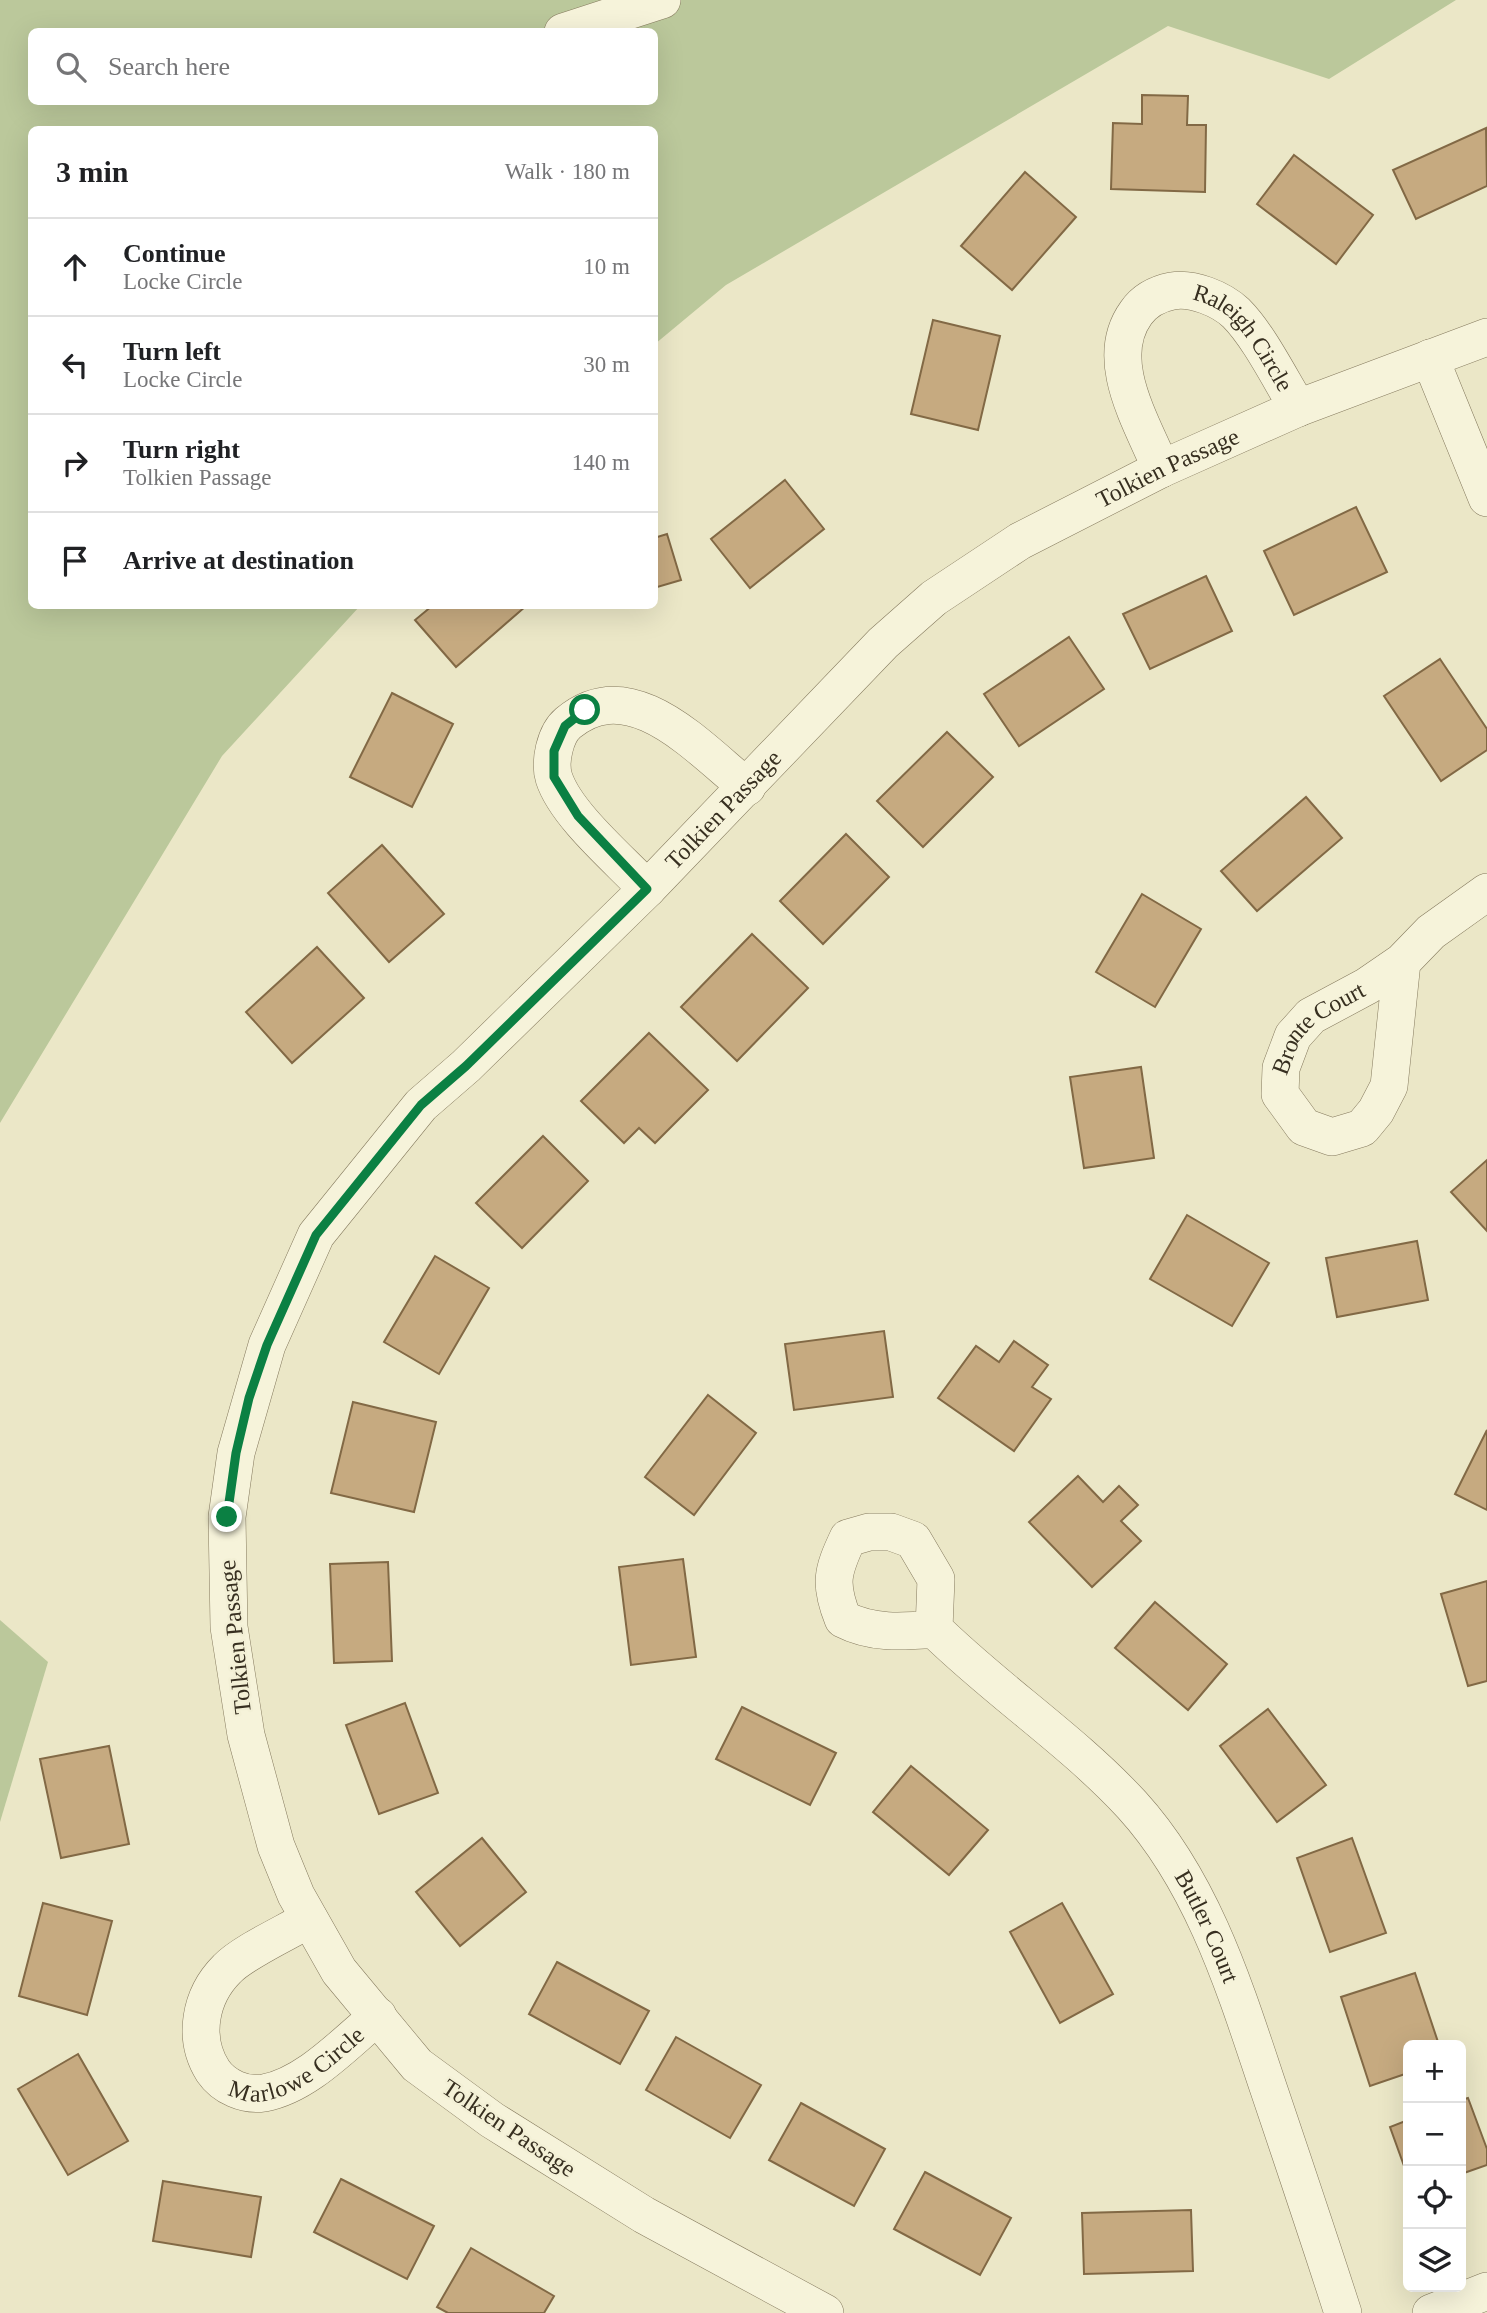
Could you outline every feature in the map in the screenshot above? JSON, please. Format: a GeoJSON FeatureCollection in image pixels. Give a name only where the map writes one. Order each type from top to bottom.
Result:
{"type":"FeatureCollection","features":[{"type":"Feature","properties":{"kind":"street"},"geometry":{"type":"LineString","coordinates":[[575,28],[662,0]]}},
{"type":"Feature","properties":{"kind":"street","name":"Raleigh Circle"},"geometry":{"type":"LineString","coordinates":[[1161,469],[1129,393],[1122,346],[1128,324],[1140,307],[1158,294],[1179,289],[1200,294],[1219,301],[1236,314],[1298,408]]}},
{"type":"Feature","properties":{"kind":"street","name":"Tolkien Passage"},"geometry":{"type":"LineString","coordinates":[[825,2313],[644,2215],[492,2120],[417,2065],[339,1971],[309,1919],[276,1846],[238,1696],[229,1627],[227,1517],[236,1453],[249,1398],[267,1345],[316,1235],[421,1105],[466,1066],[647,889],[883,643],[934,598],[1020,541],[1161,469],[1298,408],[1487,337]]}},
{"type":"Feature","properties":{"kind":"street"},"geometry":{"type":"LineString","coordinates":[[1430,358],[1487,498]]}},
{"type":"Feature","properties":{"kind":"street"},"geometry":{"type":"LineString","coordinates":[[647,889],[578,816],[554,777],[554,751],[565,726],[585,710],[610,706],[646,711],[657,715],[747,787]]}},
{"type":"Feature","properties":{"kind":"street","name":"Bronte Court"},"geometry":{"type":"LineString","coordinates":[[1402,962],[1389,1086],[1376,1111],[1362,1128],[1332,1137],[1304,1127],[1280,1094],[1281,1068],[1293,1036],[1311,1016],[1367,986],[1402,962],[1431,932],[1487,892]]}},
{"type":"Feature","properties":{"kind":"street","name":"Butler Court"},"geometry":{"type":"LineString","coordinates":[[934,1629],[988,1679],[1057,1732],[1132,1806],[1184,1880],[1230,1977],[1343,2313]]}},
{"type":"Feature","properties":{"kind":"street","name":"Marlowe Circle"},"geometry":{"type":"LineString","coordinates":[[309,1919],[229,1967],[211,1992],[203,2011],[201,2031],[205,2058],[218,2079],[239,2092],[262,2093],[285,2087],[303,2076],[378,2016]]}},
{"type":"Feature","properties":{"kind":"street"},"geometry":{"type":"LineString","coordinates":[[1431,2313],[1487,2291]]}},
{"type":"Feature","properties":{"kind":"green space"},"geometry":{"type":"Polygon","coordinates":[[[0,0],[1456,0],[1329,79],[1168,26],[726,285],[658,342],[658,126],[28,126],[28,609],[357,609],[222,756],[0,1123],[0,0]]]}},
{"type":"Feature","properties":{"kind":"green space"},"geometry":{"type":"Polygon","coordinates":[[[0,1620],[48,1662],[0,1822],[0,1620]]]}},
{"type":"Feature","properties":{"kind":"building"},"geometry":{"type":"Polygon","coordinates":[[[1142,95],[1188,96],[1187,125],[1206,125],[1205,192],[1111,189],[1113,123],[1142,124],[1142,95]]]}},
{"type":"Feature","properties":{"kind":"building"},"geometry":{"type":"Polygon","coordinates":[[[1486,128],[1487,186],[1416,219],[1393,170],[1486,128]]]}},
{"type":"Feature","properties":{"kind":"building"},"geometry":{"type":"Polygon","coordinates":[[[1294,155],[1373,215],[1336,264],[1257,204],[1294,155]]]}},
{"type":"Feature","properties":{"kind":"building"},"geometry":{"type":"Polygon","coordinates":[[[1025,172],[1076,217],[1012,290],[961,246],[1025,172]]]}},
{"type":"Feature","properties":{"kind":"building"},"geometry":{"type":"Polygon","coordinates":[[[933,320],[1000,336],[978,430],[911,414],[933,320]]]}},
{"type":"Feature","properties":{"kind":"building"},"geometry":{"type":"Polygon","coordinates":[[[785,480],[824,529],[750,588],[711,539],[785,480]]]}},
{"type":"Feature","properties":{"kind":"building"},"geometry":{"type":"Polygon","coordinates":[[[1356,507],[1387,572],[1294,615],[1264,551],[1356,507]]]}},
{"type":"Feature","properties":{"kind":"building"},"geometry":{"type":"Polygon","coordinates":[[[667,534],[681,580],[658,587],[658,537],[667,534]]]}},
{"type":"Feature","properties":{"kind":"building"},"geometry":{"type":"Polygon","coordinates":[[[1206,576],[1232,631],[1150,669],[1123,614],[1206,576]]]}},
{"type":"Feature","properties":{"kind":"building"},"geometry":{"type":"Polygon","coordinates":[[[428,609],[523,609],[456,667],[415,620],[428,609]]]}},
{"type":"Feature","properties":{"kind":"building"},"geometry":{"type":"Polygon","coordinates":[[[1069,637],[1104,689],[1019,746],[984,694],[1069,637]]]}},
{"type":"Feature","properties":{"kind":"building"},"geometry":{"type":"Polygon","coordinates":[[[1440,659],[1487,729],[1487,750],[1441,781],[1384,696],[1440,659]]]}},
{"type":"Feature","properties":{"kind":"building"},"geometry":{"type":"Polygon","coordinates":[[[392,693],[453,724],[412,807],[350,777],[392,693]]]}},
{"type":"Feature","properties":{"kind":"building"},"geometry":{"type":"Polygon","coordinates":[[[947,732],[993,777],[923,847],[877,801],[947,732]]]}},
{"type":"Feature","properties":{"kind":"building"},"geometry":{"type":"Polygon","coordinates":[[[1306,797],[1342,838],[1257,911],[1221,871],[1306,797]]]}},
{"type":"Feature","properties":{"kind":"building"},"geometry":{"type":"Polygon","coordinates":[[[846,834],[889,877],[823,944],[780,901],[846,834]]]}},
{"type":"Feature","properties":{"kind":"building"},"geometry":{"type":"Polygon","coordinates":[[[382,845],[444,914],[389,962],[328,893],[382,845]]]}},
{"type":"Feature","properties":{"kind":"building"},"geometry":{"type":"Polygon","coordinates":[[[1142,894],[1201,929],[1155,1007],[1096,972],[1142,894]]]}},
{"type":"Feature","properties":{"kind":"building"},"geometry":{"type":"Polygon","coordinates":[[[752,934],[808,988],[737,1061],[681,1007],[752,934]]]}},
{"type":"Feature","properties":{"kind":"building"},"geometry":{"type":"Polygon","coordinates":[[[317,947],[364,998],[292,1063],[246,1012],[317,947]]]}},
{"type":"Feature","properties":{"kind":"building"},"geometry":{"type":"Polygon","coordinates":[[[649,1033],[708,1090],[655,1143],[639,1128],[624,1143],[581,1101],[649,1033]]]}},
{"type":"Feature","properties":{"kind":"building"},"geometry":{"type":"Polygon","coordinates":[[[1141,1067],[1154,1158],[1084,1168],[1070,1077],[1141,1067]]]}},
{"type":"Feature","properties":{"kind":"building"},"geometry":{"type":"Polygon","coordinates":[[[543,1136],[588,1181],[522,1248],[476,1203],[543,1136]]]}},
{"type":"Feature","properties":{"kind":"building"},"geometry":{"type":"Polygon","coordinates":[[[1487,1160],[1487,1231],[1451,1192],[1487,1160]]]}},
{"type":"Feature","properties":{"kind":"building"},"geometry":{"type":"Polygon","coordinates":[[[1187,1215],[1269,1263],[1232,1326],[1150,1279],[1187,1215]]]}},
{"type":"Feature","properties":{"kind":"building"},"geometry":{"type":"Polygon","coordinates":[[[1417,1241],[1428,1300],[1337,1317],[1326,1258],[1417,1241]]]}},
{"type":"Feature","properties":{"kind":"building"},"geometry":{"type":"Polygon","coordinates":[[[435,1256],[489,1288],[439,1374],[384,1342],[435,1256]]]}},
{"type":"Feature","properties":{"kind":"building"},"geometry":{"type":"Polygon","coordinates":[[[884,1331],[893,1397],[794,1410],[785,1344],[884,1331]]]}},
{"type":"Feature","properties":{"kind":"building"},"geometry":{"type":"Polygon","coordinates":[[[1014,1341],[1048,1365],[1032,1387],[1051,1399],[1014,1451],[938,1398],[976,1346],[999,1362],[1014,1341]]]}},
{"type":"Feature","properties":{"kind":"building"},"geometry":{"type":"Polygon","coordinates":[[[708,1395],[756,1433],[694,1515],[645,1477],[708,1395]]]}},
{"type":"Feature","properties":{"kind":"building"},"geometry":{"type":"Polygon","coordinates":[[[353,1402],[436,1422],[414,1512],[331,1493],[353,1402]]]}},
{"type":"Feature","properties":{"kind":"building"},"geometry":{"type":"Polygon","coordinates":[[[1487,1430],[1487,1510],[1455,1494],[1487,1430]]]}},
{"type":"Feature","properties":{"kind":"building"},"geometry":{"type":"Polygon","coordinates":[[[1078,1476],[1103,1502],[1119,1486],[1138,1505],[1121,1521],[1141,1541],[1092,1587],[1029,1522],[1078,1476]]]}},
{"type":"Feature","properties":{"kind":"building"},"geometry":{"type":"Polygon","coordinates":[[[683,1559],[696,1657],[631,1665],[619,1567],[683,1559]]]}},
{"type":"Feature","properties":{"kind":"building"},"geometry":{"type":"Polygon","coordinates":[[[388,1562],[392,1661],[334,1663],[330,1564],[388,1562]]]}},
{"type":"Feature","properties":{"kind":"building"},"geometry":{"type":"Polygon","coordinates":[[[1487,1581],[1487,1681],[1468,1686],[1441,1594],[1487,1581]]]}},
{"type":"Feature","properties":{"kind":"building"},"geometry":{"type":"Polygon","coordinates":[[[1155,1602],[1227,1664],[1188,1710],[1115,1648],[1155,1602]]]}},
{"type":"Feature","properties":{"kind":"building"},"geometry":{"type":"Polygon","coordinates":[[[405,1703],[438,1793],[379,1814],[346,1725],[405,1703]]]}},
{"type":"Feature","properties":{"kind":"building"},"geometry":{"type":"Polygon","coordinates":[[[742,1707],[836,1753],[810,1805],[716,1759],[742,1707]]]}},
{"type":"Feature","properties":{"kind":"building"},"geometry":{"type":"Polygon","coordinates":[[[1268,1709],[1326,1785],[1277,1822],[1220,1746],[1268,1709]]]}},
{"type":"Feature","properties":{"kind":"building"},"geometry":{"type":"Polygon","coordinates":[[[109,1746],[129,1844],[61,1858],[40,1759],[109,1746]]]}},
{"type":"Feature","properties":{"kind":"building"},"geometry":{"type":"Polygon","coordinates":[[[911,1766],[988,1830],[949,1875],[873,1812],[911,1766]]]}},
{"type":"Feature","properties":{"kind":"building"},"geometry":{"type":"Polygon","coordinates":[[[482,1838],[526,1892],[460,1946],[416,1892],[482,1838]]]}},
{"type":"Feature","properties":{"kind":"building"},"geometry":{"type":"Polygon","coordinates":[[[1352,1838],[1386,1933],[1330,1952],[1297,1858],[1352,1838]]]}},
{"type":"Feature","properties":{"kind":"building"},"geometry":{"type":"Polygon","coordinates":[[[43,1903],[112,1921],[87,2015],[19,1996],[43,1903]]]}},
{"type":"Feature","properties":{"kind":"building"},"geometry":{"type":"Polygon","coordinates":[[[1062,1903],[1113,1994],[1060,2023],[1010,1932],[1062,1903]]]}},
{"type":"Feature","properties":{"kind":"building"},"geometry":{"type":"Polygon","coordinates":[[[557,1962],[649,2011],[620,2064],[529,2014],[557,1962]]]}},
{"type":"Feature","properties":{"kind":"building"},"geometry":{"type":"Polygon","coordinates":[[[1415,1973],[1437,2040],[1403,2040],[1403,2075],[1370,2086],[1341,1997],[1415,1973]]]}},
{"type":"Feature","properties":{"kind":"building"},"geometry":{"type":"Polygon","coordinates":[[[676,2037],[761,2085],[730,2138],[646,2090],[676,2037]]]}},
{"type":"Feature","properties":{"kind":"building"},"geometry":{"type":"Polygon","coordinates":[[[78,2054],[128,2141],[68,2175],[18,2089],[78,2054]]]}},
{"type":"Feature","properties":{"kind":"building"},"geometry":{"type":"Polygon","coordinates":[[[1466,2099],[1487,2149],[1487,2165],[1466,2172],[1466,2103],[1466,2099]]]}},
{"type":"Feature","properties":{"kind":"building"},"geometry":{"type":"Polygon","coordinates":[[[801,2103],[885,2149],[854,2206],[769,2160],[801,2103]]]}},
{"type":"Feature","properties":{"kind":"building"},"geometry":{"type":"Polygon","coordinates":[[[1403,2122],[1403,2163],[1390,2127],[1403,2122]]]}},
{"type":"Feature","properties":{"kind":"building"},"geometry":{"type":"Polygon","coordinates":[[[925,2172],[1011,2218],[980,2275],[894,2229],[925,2172]]]}},
{"type":"Feature","properties":{"kind":"building"},"geometry":{"type":"Polygon","coordinates":[[[341,2179],[434,2226],[407,2279],[314,2232],[341,2179]]]}},
{"type":"Feature","properties":{"kind":"building"},"geometry":{"type":"Polygon","coordinates":[[[163,2181],[261,2197],[251,2257],[153,2241],[163,2181]]]}},
{"type":"Feature","properties":{"kind":"building"},"geometry":{"type":"Polygon","coordinates":[[[1191,2210],[1193,2271],[1084,2274],[1082,2213],[1191,2210]]]}},
{"type":"Feature","properties":{"kind":"building"},"geometry":{"type":"Polygon","coordinates":[[[471,2248],[554,2296],[544,2313],[448,2313],[437,2307],[471,2248]]]}},
{"type":"Feature","properties":{"kind":"route"},"geometry":{"type":"LineString","coordinates":[[227,1517],[236,1453],[249,1398],[267,1345],[316,1235],[421,1105],[466,1066],[647,889],[578,816],[554,777],[554,751],[565,726],[585,710]]}}]}
